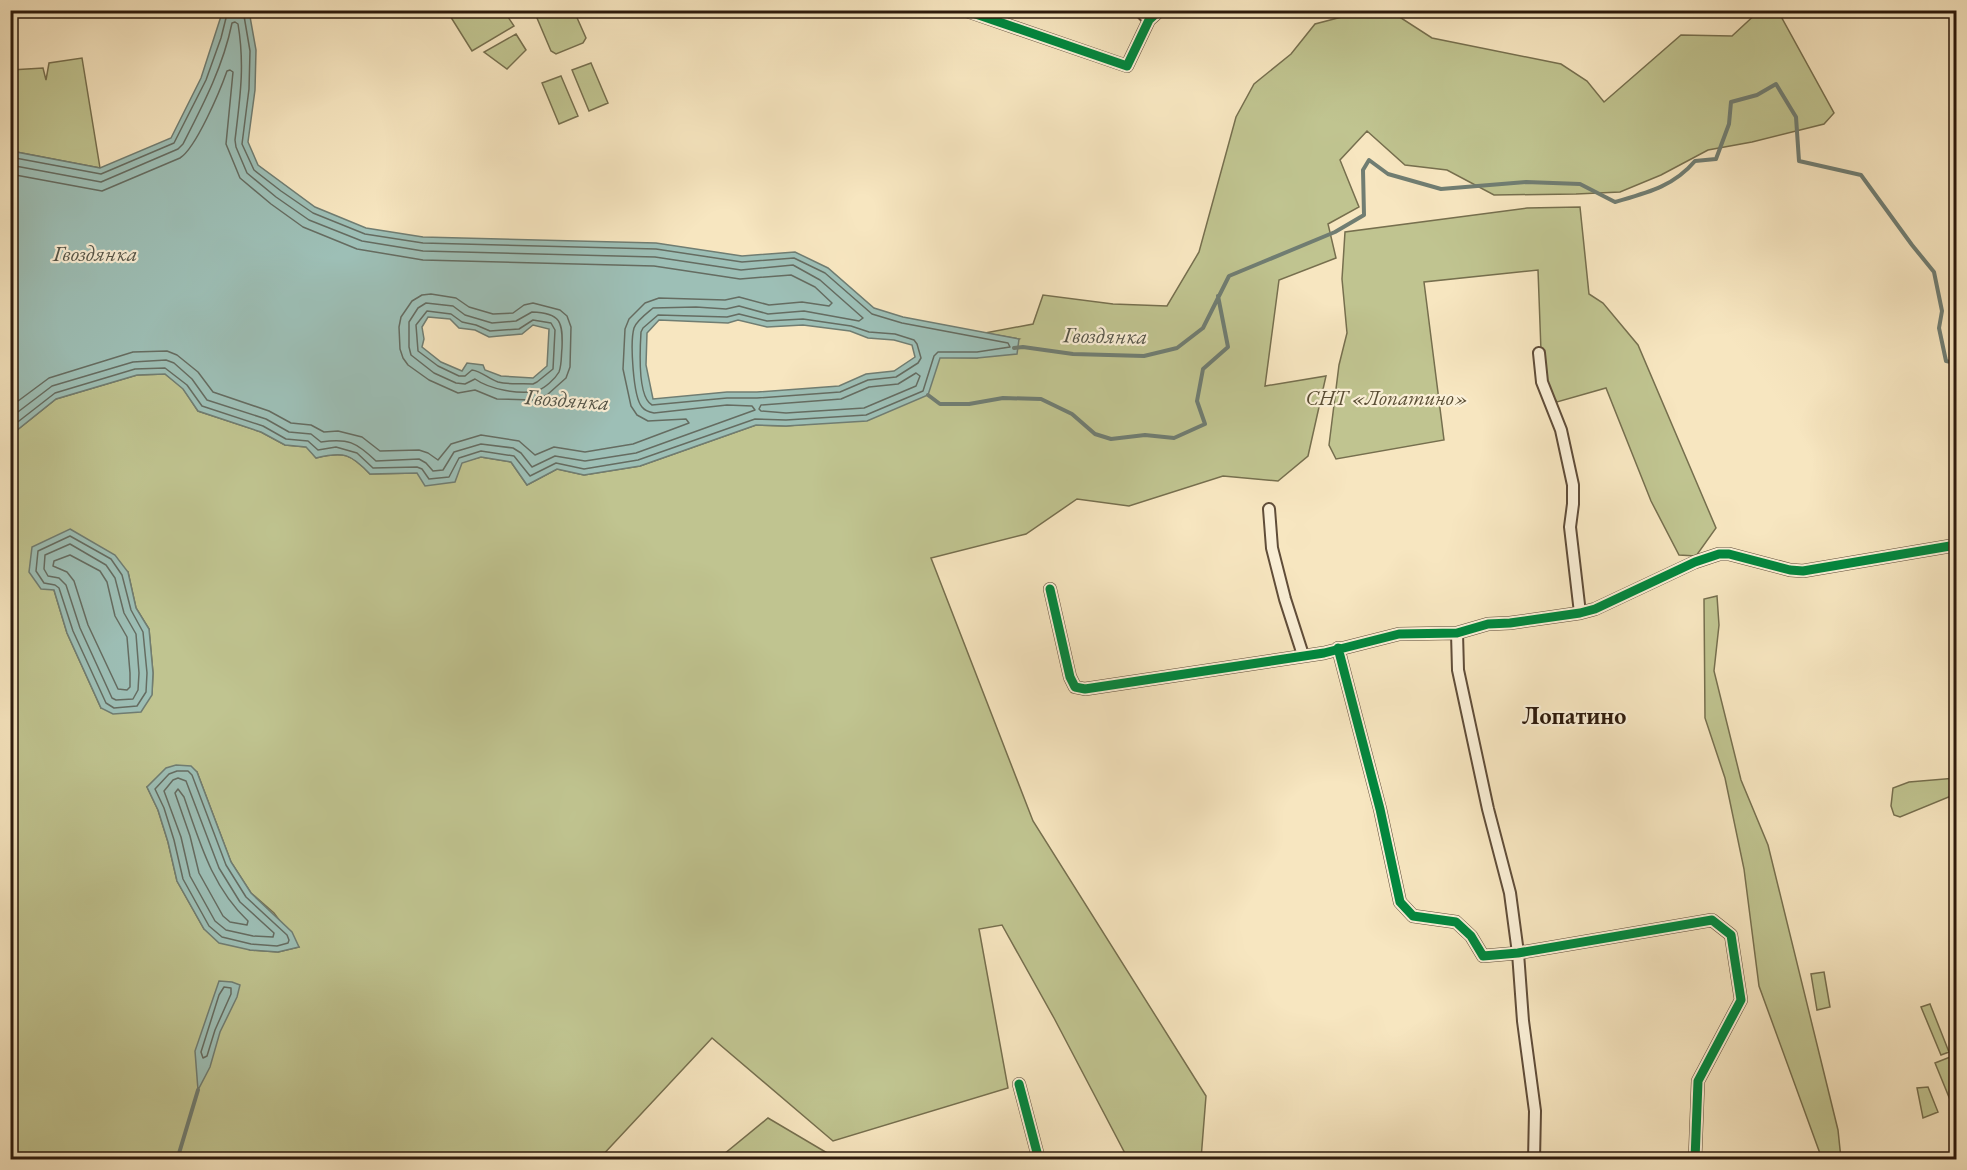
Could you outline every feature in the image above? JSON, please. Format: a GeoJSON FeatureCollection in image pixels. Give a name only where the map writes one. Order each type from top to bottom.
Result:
{"type":"FeatureCollection","features":[{"type":"Feature","properties":{"kind":"street"},"geometry":{"type":"LineString","coordinates":[[963,10],[1127,66],[1149,20],[1160,10]]}},
{"type":"Feature","properties":{"kind":"street"},"geometry":{"type":"LineString","coordinates":[[1139,10],[1149,20]]}},
{"type":"Feature","properties":{"kind":"street"},"geometry":{"type":"LineString","coordinates":[[1539,353],[1542,382],[1561,430],[1573,485],[1570,527],[1580,613]]}},
{"type":"Feature","properties":{"kind":"street"},"geometry":{"type":"LineString","coordinates":[[1269,509],[1272,548],[1303,655]]}},
{"type":"Feature","properties":{"kind":"street"},"geometry":{"type":"LineString","coordinates":[[1050,589],[1070,677],[1075,687],[1085,689],[1324,653],[1399,634],[1457,633],[1488,624],[1580,613],[1595,609],[1695,562],[1719,554],[1729,554],[1790,570],[1803,571],[1956,546]]}},
{"type":"Feature","properties":{"kind":"street"},"geometry":{"type":"LineString","coordinates":[[1457,633],[1458,670],[1488,809],[1510,893],[1535,1111],[1534,1160]]}},
{"type":"Feature","properties":{"kind":"street"},"geometry":{"type":"LineString","coordinates":[[1338,648],[1380,809],[1400,902],[1413,916],[1456,922],[1471,936],[1483,956],[1518,953],[1712,921],[1731,935],[1741,1000],[1698,1081],[1695,1160]]}},
{"type":"Feature","properties":{"kind":"street"},"geometry":{"type":"LineString","coordinates":[[1019,1084],[1039,1160]]}},
{"type":"Feature","properties":{"kind":"green space"},"geometry":{"type":"Polygon","coordinates":[[[447,11],[504,11],[514,26],[472,51],[447,11]]]}},
{"type":"Feature","properties":{"kind":"green space"},"geometry":{"type":"Polygon","coordinates":[[[534,11],[574,11],[586,38],[583,43],[556,54],[551,51],[534,11]]]}},
{"type":"Feature","properties":{"kind":"green space"},"geometry":{"type":"Polygon","coordinates":[[[1759,11],[1778,11],[1834,113],[1824,124],[1752,142],[1708,150],[1661,175],[1620,192],[1576,194],[1494,195],[1447,170],[1405,165],[1367,131],[1340,160],[1359,207],[1328,224],[1336,258],[1279,280],[1265,386],[1326,376],[1308,456],[1278,481],[1223,476],[1129,506],[1077,499],[1026,534],[931,558],[1033,821],[1206,1096],[1201,1159],[1128,1159],[1002,925],[979,929],[1008,1088],[833,1141],[712,1038],[599,1159],[11,1160],[11,435],[56,399],[137,375],[165,374],[183,388],[198,411],[261,432],[285,445],[307,447],[316,458],[340,455],[352,458],[370,474],[417,473],[481,457],[511,462],[527,485],[557,469],[584,475],[640,466],[756,425],[786,426],[821,423],[940,357],[977,358],[1019,339],[985,333],[1033,324],[1043,295],[1113,304],[1167,306],[1199,252],[1236,117],[1254,84],[1291,54],[1315,24],[1353,14],[1395,14],[1432,38],[1561,64],[1587,81],[1604,102],[1681,35],[1732,36],[1759,11]],[[128,572],[54,590],[67,633],[101,708],[152,694],[153,673],[149,629],[136,608],[128,572]],[[197,772],[147,787],[158,810],[177,881],[204,929],[250,950],[278,952],[299,947],[274,913],[251,893],[231,862],[197,772]]]}},
{"type":"Feature","properties":{"kind":"green space"},"geometry":{"type":"Polygon","coordinates":[[[516,34],[526,50],[507,69],[484,52],[516,34]]]}},
{"type":"Feature","properties":{"kind":"green space"},"geometry":{"type":"Polygon","coordinates":[[[82,58],[100,168],[11,151],[11,70],[43,68],[46,80],[49,63],[82,58]]]}},
{"type":"Feature","properties":{"kind":"green space"},"geometry":{"type":"Polygon","coordinates":[[[591,63],[608,103],[589,111],[572,70],[591,63]]]}},
{"type":"Feature","properties":{"kind":"green space"},"geometry":{"type":"Polygon","coordinates":[[[561,76],[578,116],[559,124],[542,83],[561,76]]]}},
{"type":"Feature","properties":{"kind":"green space","name":"СНТ «Лопатино»"},"geometry":{"type":"Polygon","coordinates":[[[1580,207],[1589,294],[1603,303],[1638,345],[1716,528],[1696,556],[1679,555],[1651,501],[1606,388],[1557,402],[1549,391],[1541,351],[1538,270],[1424,282],[1444,440],[1336,459],[1329,445],[1339,365],[1347,333],[1342,279],[1345,232],[1527,208],[1580,207]]]}},
{"type":"Feature","properties":{"kind":"green space"},"geometry":{"type":"Polygon","coordinates":[[[1717,596],[1719,625],[1714,671],[1741,780],[1768,845],[1838,1130],[1841,1159],[1822,1159],[1759,986],[1744,869],[1725,778],[1705,718],[1704,599],[1717,596]]]}},
{"type":"Feature","properties":{"kind":"green space"},"geometry":{"type":"Polygon","coordinates":[[[1956,778],[1956,794],[1900,817],[1894,815],[1891,806],[1893,788],[1909,782],[1956,778]]]}},
{"type":"Feature","properties":{"kind":"green space"},"geometry":{"type":"Polygon","coordinates":[[[1824,972],[1830,1007],[1817,1010],[1811,974],[1824,972]]]}},
{"type":"Feature","properties":{"kind":"green space"},"geometry":{"type":"Polygon","coordinates":[[[1930,1004],[1949,1052],[1941,1055],[1921,1007],[1930,1004]]]}},
{"type":"Feature","properties":{"kind":"green space"},"geometry":{"type":"Polygon","coordinates":[[[1955,1055],[1956,1100],[1951,1102],[1935,1063],[1955,1055]]]}},
{"type":"Feature","properties":{"kind":"green space"},"geometry":{"type":"Polygon","coordinates":[[[1928,1087],[1938,1112],[1923,1118],[1917,1088],[1928,1087]]]}},
{"type":"Feature","properties":{"kind":"green space"},"geometry":{"type":"Polygon","coordinates":[[[768,1118],[834,1157],[834,1159],[718,1159],[768,1118]]]}},
{"type":"Feature","properties":{"kind":"water"},"geometry":{"type":"Polygon","coordinates":[[[223,10],[249,11],[256,50],[255,90],[248,142],[258,165],[315,207],[366,228],[423,237],[656,243],[742,256],[795,252],[828,268],[874,308],[903,317],[1019,339],[1017,354],[977,358],[940,358],[928,395],[867,421],[786,426],[756,425],[640,466],[584,475],[557,469],[527,485],[511,462],[481,457],[462,463],[455,482],[425,486],[417,473],[370,474],[352,458],[346,456],[316,458],[306,447],[285,445],[261,432],[198,411],[183,389],[165,374],[137,375],[56,399],[11,435],[11,151],[100,168],[171,138],[201,78],[223,10]],[[428,317],[422,327],[424,339],[422,347],[441,362],[462,371],[467,363],[483,365],[485,370],[501,376],[533,378],[547,366],[549,329],[533,325],[522,334],[489,337],[475,330],[459,328],[450,319],[428,317]],[[659,320],[647,333],[646,365],[653,399],[727,392],[839,386],[866,374],[894,371],[915,357],[912,345],[894,340],[868,338],[850,331],[803,325],[767,327],[738,320],[728,323],[659,320]]]}},
{"type":"Feature","properties":{"kind":"water"},"geometry":{"type":"Polygon","coordinates":[[[70,529],[115,555],[128,572],[136,608],[149,629],[153,673],[152,695],[141,712],[113,714],[101,708],[67,633],[54,590],[41,589],[29,572],[32,547],[70,529]]]}},
{"type":"Feature","properties":{"kind":"water"},"geometry":{"type":"Polygon","coordinates":[[[176,765],[191,766],[197,772],[231,862],[251,893],[292,932],[299,947],[278,952],[250,950],[219,943],[204,929],[177,881],[158,810],[147,787],[166,768],[176,765]]]}},
{"type":"Feature","properties":{"kind":"water"},"geometry":{"type":"Polygon","coordinates":[[[219,981],[240,985],[237,997],[220,1032],[210,1067],[198,1090],[195,1051],[219,981]]]}},
{"type":"Feature","properties":{"kind":"waterway","name":"Гвоздянка"},"geometry":{"type":"LineString","coordinates":[[1014,348],[1023,347],[1073,354],[1144,356],[1177,348],[1203,328],[1229,276],[1335,232],[1364,215],[1363,170],[1369,160],[1388,174],[1441,189],[1526,182],[1580,184],[1615,202],[1668,183],[1687,170],[1695,161],[1716,159],[1729,124],[1731,102],[1757,95],[1776,84],[1796,117],[1799,161],[1861,175],[1934,272],[1942,311],[1939,328],[1946,361],[1956,363]]}},
{"type":"Feature","properties":{"kind":"waterway"},"geometry":{"type":"LineString","coordinates":[[928,395],[940,404],[969,404],[1003,398],[1041,399],[1072,414],[1095,434],[1111,439],[1145,435],[1174,438],[1205,424],[1197,401],[1203,369],[1228,347],[1218,296]]}},
{"type":"Feature","properties":{"kind":"waterway"},"geometry":{"type":"LineString","coordinates":[[177,1160],[198,1090]]}},
{"type":"Feature","properties":{"kind":"cycle path"},"geometry":{"type":"LineString","coordinates":[[964,10],[1127,66],[1149,20],[1160,10]]}},
{"type":"Feature","properties":{"kind":"cycle path"},"geometry":{"type":"LineString","coordinates":[[1050,589],[1070,677],[1075,687],[1085,689],[1324,653],[1399,634],[1457,633],[1488,624],[1580,613],[1595,609],[1695,562],[1719,554],[1729,554],[1790,570],[1803,571],[1956,545]]}},
{"type":"Feature","properties":{"kind":"cycle path"},"geometry":{"type":"LineString","coordinates":[[1338,648],[1380,809],[1400,902],[1413,916],[1456,922],[1471,936],[1483,956],[1518,953],[1712,920],[1731,935],[1741,1000],[1698,1081],[1695,1160]]}},
{"type":"Feature","properties":{"kind":"cycle path"},"geometry":{"type":"LineString","coordinates":[[1019,1084],[1039,1160]]}},
{"type":"Feature","properties":{"kind":"district","name":"Лопатино"},"geometry":{"type":"Point","coordinates":[1574,716]}}]}
